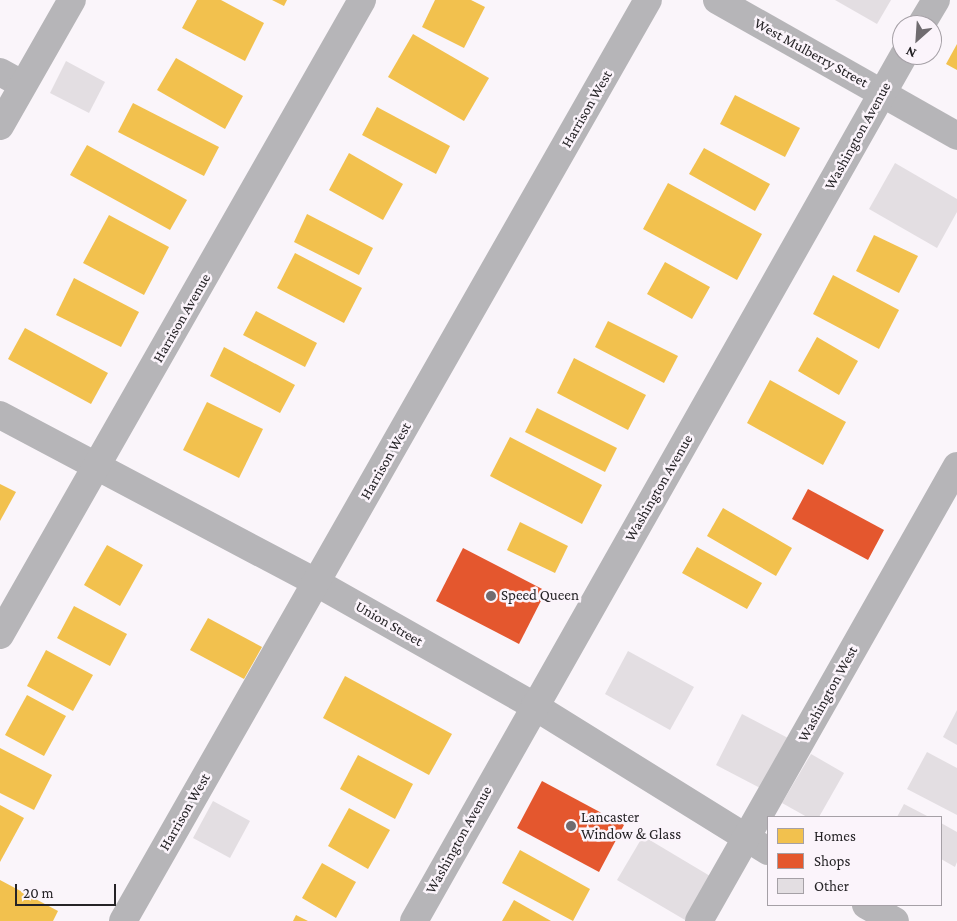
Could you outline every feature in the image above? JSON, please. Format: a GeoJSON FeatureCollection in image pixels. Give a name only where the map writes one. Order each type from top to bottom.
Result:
{"type":"FeatureCollection","features":[{"type":"Feature","properties":{"kind":"street"},"geometry":{"type":"LineString","coordinates":[[0,126],[72,0]]}},
{"type":"Feature","properties":{"kind":"street","name":"Harrison Avenue"},"geometry":{"type":"LineString","coordinates":[[0,635],[97,468],[362,0]]}},
{"type":"Feature","properties":{"kind":"street","name":"Harrison West"},"geometry":{"type":"LineString","coordinates":[[123,921],[648,0]]}},
{"type":"Feature","properties":{"kind":"street","name":"West Mulberry Street"},"geometry":{"type":"LineString","coordinates":[[716,0],[957,136]]}},
{"type":"Feature","properties":{"kind":"street"},"geometry":{"type":"LineString","coordinates":[[928,15],[936,0]]}},
{"type":"Feature","properties":{"kind":"street","name":"Washington Avenue"},"geometry":{"type":"LineString","coordinates":[[414,921],[898,65]]}},
{"type":"Feature","properties":{"kind":"street"},"geometry":{"type":"LineString","coordinates":[[0,72],[24,85]]}},
{"type":"Feature","properties":{"kind":"street","name":"Union Street"},"geometry":{"type":"LineString","coordinates":[[0,415],[317,583],[534,706],[757,845]]}},
{"type":"Feature","properties":{"kind":"street","name":"Washington West"},"geometry":{"type":"LineString","coordinates":[[772,816],[957,466]]}},
{"type":"Feature","properties":{"kind":"street","name":"Washington West"},"geometry":{"type":"LineString","coordinates":[[699,921],[757,845],[767,826]]}},
{"type":"Feature","properties":{"kind":"street"},"geometry":{"type":"LineString","coordinates":[[868,906],[895,921]]}},
{"type":"Feature","properties":{"kind":"building: Homes"},"geometry":{"type":"Polygon","coordinates":[[[197,0],[221,0],[264,23],[245,61],[182,28],[197,0]]]}},
{"type":"Feature","properties":{"kind":"building: Homes"},"geometry":{"type":"Polygon","coordinates":[[[272,0],[287,0],[284,6],[272,0]]]}},
{"type":"Feature","properties":{"kind":"building: Homes"},"geometry":{"type":"Polygon","coordinates":[[[435,0],[471,0],[485,7],[464,48],[422,27],[435,0]]]}},
{"type":"Feature","properties":{"kind":"building: Homes"},"geometry":{"type":"Polygon","coordinates":[[[413,34],[489,78],[464,121],[388,77],[413,34]]]}},
{"type":"Feature","properties":{"kind":"building: Homes"},"geometry":{"type":"Polygon","coordinates":[[[957,44],[957,70],[946,64],[957,44]]]}},
{"type":"Feature","properties":{"kind":"building: Homes"},"geometry":{"type":"Polygon","coordinates":[[[176,58],[243,96],[225,129],[157,90],[176,58]]]}},
{"type":"Feature","properties":{"kind":"building: Homes"},"geometry":{"type":"Polygon","coordinates":[[[735,95],[800,128],[785,157],[720,124],[735,95]]]}},
{"type":"Feature","properties":{"kind":"building: Homes"},"geometry":{"type":"Polygon","coordinates":[[[133,103],[219,147],[204,176],[118,132],[133,103]]]}},
{"type":"Feature","properties":{"kind":"building: Homes"},"geometry":{"type":"Polygon","coordinates":[[[377,107],[450,146],[436,174],[362,135],[377,107]]]}},
{"type":"Feature","properties":{"kind":"building: Homes"},"geometry":{"type":"Polygon","coordinates":[[[87,145],[187,200],[170,230],[70,175],[87,145]]]}},
{"type":"Feature","properties":{"kind":"building: Homes"},"geometry":{"type":"Polygon","coordinates":[[[704,148],[770,184],[755,211],[689,174],[704,148]]]}},
{"type":"Feature","properties":{"kind":"building: Homes"},"geometry":{"type":"Polygon","coordinates":[[[349,153],[403,184],[383,220],[329,190],[349,153]]]}},
{"type":"Feature","properties":{"kind":"building: Homes"},"geometry":{"type":"Polygon","coordinates":[[[668,183],[762,234],[737,280],[643,229],[668,183]]]}},
{"type":"Feature","properties":{"kind":"building: Homes"},"geometry":{"type":"Polygon","coordinates":[[[307,214],[373,248],[359,275],[294,242],[307,214]]]}},
{"type":"Feature","properties":{"kind":"building: Homes"},"geometry":{"type":"Polygon","coordinates":[[[109,215],[169,247],[144,295],[83,263],[109,215]]]}},
{"type":"Feature","properties":{"kind":"building: Homes"},"geometry":{"type":"Polygon","coordinates":[[[874,235],[918,256],[899,293],[856,271],[874,235]]]}},
{"type":"Feature","properties":{"kind":"building: Homes"},"geometry":{"type":"Polygon","coordinates":[[[295,253],[362,288],[344,323],[277,288],[295,253]]]}},
{"type":"Feature","properties":{"kind":"building: Homes"},"geometry":{"type":"Polygon","coordinates":[[[665,262],[710,287],[692,319],[647,294],[665,262]]]}},
{"type":"Feature","properties":{"kind":"building: Homes"},"geometry":{"type":"Polygon","coordinates":[[[833,275],[899,310],[879,349],[813,314],[833,275]]]}},
{"type":"Feature","properties":{"kind":"building: Homes"},"geometry":{"type":"Polygon","coordinates":[[[74,278],[139,312],[121,347],[56,315],[74,278]]]}},
{"type":"Feature","properties":{"kind":"building: Homes"},"geometry":{"type":"Polygon","coordinates":[[[256,311],[317,343],[305,367],[243,335],[256,311]]]}},
{"type":"Feature","properties":{"kind":"building: Homes"},"geometry":{"type":"Polygon","coordinates":[[[608,321],[678,356],[664,383],[595,347],[608,321]]]}},
{"type":"Feature","properties":{"kind":"building: Homes"},"geometry":{"type":"Polygon","coordinates":[[[25,328],[108,373],[91,404],[8,359],[25,328]]]}},
{"type":"Feature","properties":{"kind":"building: Homes"},"geometry":{"type":"Polygon","coordinates":[[[817,337],[858,361],[839,395],[798,371],[817,337]]]}},
{"type":"Feature","properties":{"kind":"building: Homes"},"geometry":{"type":"Polygon","coordinates":[[[224,347],[295,385],[280,413],[210,376],[224,347]]]}},
{"type":"Feature","properties":{"kind":"building: Homes"},"geometry":{"type":"Polygon","coordinates":[[[574,358],[646,395],[628,430],[557,393],[574,358]]]}},
{"type":"Feature","properties":{"kind":"building: Homes"},"geometry":{"type":"Polygon","coordinates":[[[770,380],[846,422],[823,465],[747,423],[770,380]]]}},
{"type":"Feature","properties":{"kind":"building: Homes"},"geometry":{"type":"Polygon","coordinates":[[[207,402],[263,429],[239,478],[183,450],[207,402]]]}},
{"type":"Feature","properties":{"kind":"building: Homes"},"geometry":{"type":"Polygon","coordinates":[[[537,408],[617,448],[605,472],[525,432],[537,408]]]}},
{"type":"Feature","properties":{"kind":"building: Homes"},"geometry":{"type":"Polygon","coordinates":[[[510,437],[602,485],[582,524],[490,476],[510,437]]]}},
{"type":"Feature","properties":{"kind":"building: Homes"},"geometry":{"type":"Polygon","coordinates":[[[0,484],[16,492],[0,521],[0,484]]]}},
{"type":"Feature","properties":{"kind":"building: Homes"},"geometry":{"type":"Polygon","coordinates":[[[723,508],[792,548],[776,576],[707,536],[723,508]]]}},
{"type":"Feature","properties":{"kind":"building: Homes"},"geometry":{"type":"Polygon","coordinates":[[[520,522],[568,546],[555,573],[507,550],[520,522]]]}},
{"type":"Feature","properties":{"kind":"building: Homes"},"geometry":{"type":"Polygon","coordinates":[[[107,545],[143,565],[120,606],[84,585],[107,545]]]}},
{"type":"Feature","properties":{"kind":"building: Homes"},"geometry":{"type":"Polygon","coordinates":[[[697,547],[762,583],[747,609],[682,573],[697,547]]]}},
{"type":"Feature","properties":{"kind":"building: Homes"},"geometry":{"type":"Polygon","coordinates":[[[74,606],[127,634],[110,666],[57,638],[74,606]]]}},
{"type":"Feature","properties":{"kind":"building: Homes"},"geometry":{"type":"Polygon","coordinates":[[[208,618],[262,647],[244,679],[190,650],[208,618]]]}},
{"type":"Feature","properties":{"kind":"building: Homes"},"geometry":{"type":"Polygon","coordinates":[[[46,650],[93,675],[73,711],[27,686],[46,650]]]}},
{"type":"Feature","properties":{"kind":"building: Homes"},"geometry":{"type":"Polygon","coordinates":[[[345,676],[452,734],[429,775],[323,718],[345,676]]]}},
{"type":"Feature","properties":{"kind":"building: Homes"},"geometry":{"type":"Polygon","coordinates":[[[27,695],[66,716],[44,756],[5,735],[27,695]]]}},
{"type":"Feature","properties":{"kind":"building: Homes"},"geometry":{"type":"Polygon","coordinates":[[[0,748],[52,775],[34,810],[0,793],[0,748]]]}},
{"type":"Feature","properties":{"kind":"building: Homes"},"geometry":{"type":"Polygon","coordinates":[[[358,755],[413,784],[395,819],[340,789],[358,755]]]}},
{"type":"Feature","properties":{"kind":"building: Homes"},"geometry":{"type":"Polygon","coordinates":[[[0,805],[24,818],[0,862],[0,805]]]}},
{"type":"Feature","properties":{"kind":"building: Homes"},"geometry":{"type":"Polygon","coordinates":[[[349,808],[390,830],[368,869],[328,846],[349,808]]]}},
{"type":"Feature","properties":{"kind":"building: Homes"},"geometry":{"type":"Polygon","coordinates":[[[520,850],[590,889],[573,921],[502,883],[520,850]]]}},
{"type":"Feature","properties":{"kind":"building: Homes"},"geometry":{"type":"Polygon","coordinates":[[[322,863],[356,882],[336,918],[302,898],[322,863]]]}},
{"type":"Feature","properties":{"kind":"building: Homes"},"geometry":{"type":"Polygon","coordinates":[[[0,880],[58,911],[53,921],[0,921],[0,880]]]}},
{"type":"Feature","properties":{"kind":"building: Homes"},"geometry":{"type":"Polygon","coordinates":[[[514,900],[551,921],[502,921],[514,900]]]}},
{"type":"Feature","properties":{"kind":"building: Homes"},"geometry":{"type":"Polygon","coordinates":[[[296,915],[308,921],[293,921],[296,915]]]}},
{"type":"Feature","properties":{"kind":"building: Shops"},"geometry":{"type":"Polygon","coordinates":[[[808,489],[884,530],[868,560],[792,519],[808,489]]]}},
{"type":"Feature","properties":{"kind":"building: Shops","name":"Speed Queen"},"geometry":{"type":"Polygon","coordinates":[[[463,548],[546,591],[519,644],[436,601],[463,548]]]}},
{"type":"Feature","properties":{"kind":"building: Shops","name":"Lancaster Window & Glass"},"geometry":{"type":"Polygon","coordinates":[[[542,781],[624,825],[599,872],[517,828],[542,781]]]}},
{"type":"Feature","properties":{"kind":"building: Other"},"geometry":{"type":"Polygon","coordinates":[[[835,0],[891,0],[877,24],[835,0]]]}},
{"type":"Feature","properties":{"kind":"building: Other"},"geometry":{"type":"Polygon","coordinates":[[[66,61],[105,82],[89,113],[50,93],[66,61]]]}},
{"type":"Feature","properties":{"kind":"building: Other"},"geometry":{"type":"Polygon","coordinates":[[[895,163],[957,199],[957,212],[937,248],[869,209],[895,163]]]}},
{"type":"Feature","properties":{"kind":"building: Other"},"geometry":{"type":"Polygon","coordinates":[[[628,651],[694,687],[670,730],[605,694],[628,651]]]}},
{"type":"Feature","properties":{"kind":"building: Other"},"geometry":{"type":"Polygon","coordinates":[[[957,710],[957,745],[943,737],[957,710]]]}},
{"type":"Feature","properties":{"kind":"building: Other"},"geometry":{"type":"Polygon","coordinates":[[[742,714],[788,738],[762,789],[716,765],[742,714]]]}},
{"type":"Feature","properties":{"kind":"building: Other"},"geometry":{"type":"Polygon","coordinates":[[[927,752],[957,768],[957,815],[907,789],[927,752]]]}},
{"type":"Feature","properties":{"kind":"building: Other"},"geometry":{"type":"Polygon","coordinates":[[[811,754],[844,773],[820,816],[805,816],[782,803],[811,754]]]}},
{"type":"Feature","properties":{"kind":"building: Other"},"geometry":{"type":"Polygon","coordinates":[[[213,801],[250,821],[230,858],[193,838],[213,801]]]}},
{"type":"Feature","properties":{"kind":"building: Other"},"geometry":{"type":"Polygon","coordinates":[[[904,804],[927,816],[898,816],[904,804]]]}},
{"type":"Feature","properties":{"kind":"building: Other"},"geometry":{"type":"Polygon","coordinates":[[[942,824],[957,832],[957,862],[955,867],[942,860],[942,824]]]}},
{"type":"Feature","properties":{"kind":"building: Other"},"geometry":{"type":"Polygon","coordinates":[[[643,836],[710,876],[685,920],[617,880],[643,836]]]}},
{"type":"Feature","properties":{"kind":"place","name":"Speed Queen"},"geometry":{"type":"Point","coordinates":[491,596]}},
{"type":"Feature","properties":{"kind":"place","name":"Lancaster Window & Glass"},"geometry":{"type":"Point","coordinates":[571,826]}}]}
